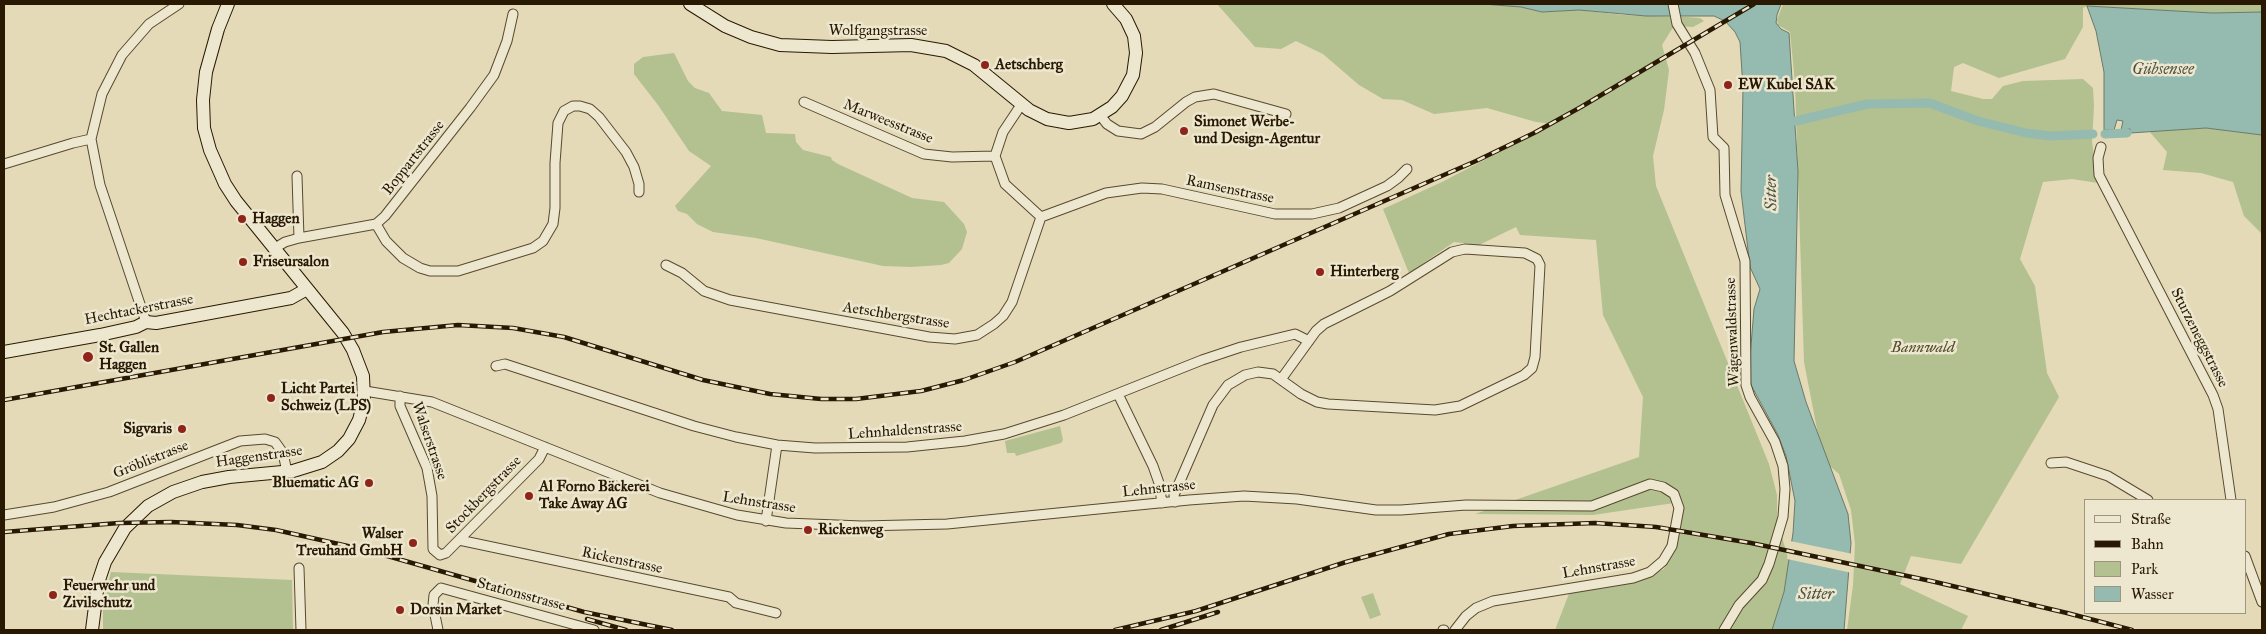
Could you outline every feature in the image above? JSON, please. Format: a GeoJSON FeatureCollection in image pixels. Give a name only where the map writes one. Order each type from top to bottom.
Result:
{"type":"FeatureCollection","features":[{"type":"Feature","properties":{"kind":"street"},"geometry":{"type":"LineString","coordinates":[[146,322],[100,185],[91,139],[99,104],[113,68],[130,44],[160,14],[179,4]]}},
{"type":"Feature","properties":{"kind":"street","name":"Haggenstrasse"},"geometry":{"type":"LineString","coordinates":[[92,630],[94,605],[105,562],[125,528],[148,506],[173,492],[202,482],[228,477],[287,472],[322,462],[344,445],[359,420],[365,391],[363,376],[353,350],[342,333],[246,214],[225,184],[210,150],[204,128],[203,100],[206,72],[228,4]]}},
{"type":"Feature","properties":{"kind":"street","name":"Wolfgangstrasse"},"geometry":{"type":"LineString","coordinates":[[690,4],[725,26],[750,37],[780,45],[832,47],[911,45],[946,51],[974,65],[1021,105],[1038,115],[1062,122],[1086,121],[1100,115],[1122,96],[1133,75],[1136,46],[1130,27],[1113,4]]}},
{"type":"Feature","properties":{"kind":"street","name":"Wägenwaldstrasse"},"geometry":{"type":"LineString","coordinates":[[1673,4],[1677,24],[1696,53],[1710,90],[1713,137],[1724,148],[1725,195],[1731,220],[1745,261],[1746,385],[1750,397],[1775,442],[1783,466],[1785,489],[1783,517],[1769,564],[1762,580],[1739,605],[1724,630]]}},
{"type":"Feature","properties":{"kind":"street","name":"Boppartstrasse"},"geometry":{"type":"LineString","coordinates":[[376,224],[398,200],[494,75],[507,42],[513,14]]}},
{"type":"Feature","properties":{"kind":"street"},"geometry":{"type":"LineString","coordinates":[[1100,115],[1107,124],[1118,131],[1142,134],[1156,128],[1186,102],[1195,97],[1214,94],[1286,114]]}},
{"type":"Feature","properties":{"kind":"street","name":"Marweesstrasse"},"geometry":{"type":"LineString","coordinates":[[804,102],[924,154],[952,157],[995,156]]}},
{"type":"Feature","properties":{"kind":"street"},"geometry":{"type":"LineString","coordinates":[[1021,105],[1000,137],[995,156],[1005,184],[1041,217]]}},
{"type":"Feature","properties":{"kind":"street"},"geometry":{"type":"LineString","coordinates":[[275,248],[285,242],[299,238],[376,224],[386,241],[403,258],[420,268],[430,271],[458,271],[533,248],[542,241],[553,224],[555,208],[555,146],[558,122],[564,111],[573,106],[590,109],[626,152],[640,184],[639,192]]}},
{"type":"Feature","properties":{"kind":"street"},"geometry":{"type":"LineString","coordinates":[[4,164],[91,139]]}},
{"type":"Feature","properties":{"kind":"street","name":"Sturzeneggstrasse"},"geometry":{"type":"LineString","coordinates":[[2101,147],[2098,158],[2099,176],[2213,394],[2218,409],[2231,499]]}},
{"type":"Feature","properties":{"kind":"street","name":"Ramsenstrasse"},"geometry":{"type":"LineString","coordinates":[[1041,217],[1106,193],[1142,188],[1162,190],[1275,214],[1312,214],[1339,208],[1387,186],[1398,178],[1406,168]]}},
{"type":"Feature","properties":{"kind":"street"},"geometry":{"type":"LineString","coordinates":[[297,176],[299,238]]}},
{"type":"Feature","properties":{"kind":"street","name":"Aetschbergstrasse"},"geometry":{"type":"LineString","coordinates":[[666,265],[682,273],[704,291],[721,298],[929,337],[966,338],[986,330],[1004,316],[1009,308],[1020,284],[1041,217]]}},
{"type":"Feature","properties":{"kind":"street"},"geometry":{"type":"LineString","coordinates":[[1175,502],[1174,495],[1199,434],[1223,390],[1238,378],[1252,373],[1266,372],[1282,378],[1301,394],[1317,402],[1328,404],[1435,410],[1453,408],[1471,401],[1524,375],[1532,368],[1535,357],[1540,265],[1537,259],[1525,253],[1456,250],[1390,291],[1324,324],[1282,378]]}},
{"type":"Feature","properties":{"kind":"street","name":"Hechtackerstrasse"},"geometry":{"type":"LineString","coordinates":[[4,352],[133,328],[146,322],[156,323],[291,298],[307,289]]}},
{"type":"Feature","properties":{"kind":"street","name":"Lehnhaldenstrasse"},"geometry":{"type":"LineString","coordinates":[[496,366],[506,364],[715,432],[777,445],[868,448],[964,442],[1032,426],[1202,360],[1241,347],[1295,334],[1309,341]]}},
{"type":"Feature","properties":{"kind":"street","name":"Lehnstrasse"},"geometry":{"type":"LineString","coordinates":[[365,391],[432,402],[681,500],[766,521],[822,525],[947,524],[1244,496],[1297,500],[1376,510],[1402,510],[1466,505],[1592,506],[1618,498],[1650,484],[1663,486],[1674,494],[1678,508],[1672,546],[1663,561],[1650,572],[1633,578],[1493,601],[1476,608],[1466,616],[1456,630]]}},
{"type":"Feature","properties":{"kind":"street"},"geometry":{"type":"LineString","coordinates":[[1118,394],[1153,466],[1159,483],[1162,503]]}},
{"type":"Feature","properties":{"kind":"street","name":"Walserstrasse"},"geometry":{"type":"LineString","coordinates":[[400,396],[400,406],[420,449],[428,475],[432,496],[433,549],[437,554]]}},
{"type":"Feature","properties":{"kind":"street","name":"Gröblistrasse"},"geometry":{"type":"LineString","coordinates":[[4,515],[54,507],[109,492],[240,441],[265,439],[275,442],[283,453],[287,472]]}},
{"type":"Feature","properties":{"kind":"street"},"geometry":{"type":"LineString","coordinates":[[766,521],[777,445]]}},
{"type":"Feature","properties":{"kind":"street","name":"Stockbergstrasse"},"geometry":{"type":"LineString","coordinates":[[437,554],[445,554],[539,459],[545,447]]}},
{"type":"Feature","properties":{"kind":"street"},"geometry":{"type":"LineString","coordinates":[[2051,463],[2066,462],[2108,476],[2146,499]]}},
{"type":"Feature","properties":{"kind":"street","name":"Rickenstrasse"},"geometry":{"type":"LineString","coordinates":[[459,540],[729,598],[736,603],[776,613]]}},
{"type":"Feature","properties":{"kind":"street"},"geometry":{"type":"LineString","coordinates":[[2246,559],[2262,602]]}},
{"type":"Feature","properties":{"kind":"street"},"geometry":{"type":"LineString","coordinates":[[299,568],[300,630]]}},
{"type":"Feature","properties":{"kind":"street","name":"Stationsstrasse"},"geometry":{"type":"LineString","coordinates":[[438,630],[433,605],[434,595],[441,588],[594,630]]}},
{"type":"Feature","properties":{"kind":"green space"},"geometry":{"type":"Polygon","coordinates":[[[1217,4],[1483,4],[1521,7],[1542,12],[1579,10],[1623,15],[1700,18],[1704,21],[1693,27],[1676,26],[1662,45],[1669,70],[1664,110],[1653,156],[1656,186],[1769,464],[1777,495],[1777,520],[1789,561],[1784,592],[1772,630],[1555,630],[1570,591],[1647,577],[1664,569],[1678,542],[1682,521],[1674,503],[1593,515],[1475,514],[1639,457],[1643,397],[1603,315],[1596,240],[1520,235],[1516,227],[1479,245],[1454,242],[1409,273],[1383,209],[1442,182],[1553,124],[1536,122],[1487,108],[1434,114],[1402,100],[1383,99],[1359,85],[1323,54],[1296,41],[1281,49],[1255,47],[1217,4]]]}},
{"type":"Feature","properties":{"kind":"green space","name":"Bannwald"},"geometry":{"type":"Polygon","coordinates":[[[1783,4],[2262,4],[2262,12],[2212,13],[2087,6],[2083,8],[2083,27],[2065,59],[1999,78],[1963,63],[1954,67],[1951,91],[1983,99],[1992,99],[2003,86],[2023,81],[2083,79],[2093,88],[2092,142],[2098,183],[2072,179],[2043,182],[2020,259],[2035,286],[2047,373],[2059,397],[1961,564],[1911,556],[1900,584],[1968,616],[1961,630],[1847,630],[1853,585],[1855,544],[1851,510],[1839,474],[1823,460],[1804,362],[1795,83],[1790,32],[1778,25],[1777,20],[1783,4]]]}},
{"type":"Feature","properties":{"kind":"green space"},"geometry":{"type":"Polygon","coordinates":[[[674,53],[688,81],[695,88],[709,93],[722,111],[762,115],[766,133],[795,134],[796,142],[803,150],[831,157],[838,164],[912,198],[944,202],[964,224],[967,232],[962,249],[949,263],[941,265],[883,266],[756,238],[713,232],[697,224],[687,214],[678,211],[675,206],[711,166],[689,151],[658,105],[634,74],[634,64],[643,57],[674,53]]]}},
{"type":"Feature","properties":{"kind":"green space"},"geometry":{"type":"Polygon","coordinates":[[[2206,128],[2262,135],[2262,234],[2244,216],[2233,182],[2201,173],[2163,170],[2167,152],[2149,131],[2206,128]]]}},
{"type":"Feature","properties":{"kind":"green space"},"geometry":{"type":"Polygon","coordinates":[[[1060,426],[1063,440],[1061,443],[1016,456],[1015,453],[1007,453],[1005,441],[1060,426]]]}},
{"type":"Feature","properties":{"kind":"green space"},"geometry":{"type":"Polygon","coordinates":[[[111,572],[292,580],[293,630],[103,630],[103,603],[111,572]]]}},
{"type":"Feature","properties":{"kind":"green space"},"geometry":{"type":"Polygon","coordinates":[[[1373,593],[1381,615],[1370,619],[1361,597],[1373,593]]]}},
{"type":"Feature","properties":{"kind":"water","name":"Sitter"},"geometry":{"type":"Polygon","coordinates":[[[1483,4],[1781,4],[1776,23],[1781,29],[1789,33],[1798,172],[1794,361],[1806,402],[1848,514],[1851,543],[1844,630],[1772,630],[1784,592],[1793,533],[1795,501],[1786,456],[1778,435],[1751,385],[1749,370],[1754,309],[1760,289],[1750,267],[1741,191],[1743,88],[1740,42],[1735,32],[1725,21],[1714,16],[1646,16],[1579,10],[1542,12],[1521,7],[1483,4]]]}},
{"type":"Feature","properties":{"kind":"water","name":"Gübsensee"},"geometry":{"type":"Polygon","coordinates":[[[2087,6],[2212,13],[2262,12],[2262,135],[2206,128],[2130,133],[2130,129],[2121,130],[2123,121],[2117,120],[2114,130],[2104,130],[2104,72],[2096,31],[2087,6]]]}},
{"type":"Feature","properties":{"kind":"pier"},"geometry":{"type":"Polygon","coordinates":[[[1790,541],[1853,554],[1852,573],[1787,559],[1790,541]]]}},
{"type":"Feature","properties":{"kind":"waterway"},"geometry":{"type":"LineString","coordinates":[[1786,121],[1796,121],[1867,104],[1930,103],[1978,121],[2026,133],[2051,136],[2093,134]]}},
{"type":"Feature","properties":{"kind":"waterway"},"geometry":{"type":"LineString","coordinates":[[2105,134],[2127,133]]}},
{"type":"Feature","properties":{"kind":"railway"},"geometry":{"type":"LineString","coordinates":[[4,400],[383,332],[458,325],[513,328],[564,337],[703,380],[770,394],[821,399],[856,399],[921,391],[964,380],[1015,362],[1476,161],[1534,133],[1581,107],[1754,4]]}},
{"type":"Feature","properties":{"kind":"railway"},"geometry":{"type":"LineString","coordinates":[[4,532],[119,523],[171,522],[237,525],[276,530],[370,551],[584,612],[672,630]]}},
{"type":"Feature","properties":{"kind":"railway"},"geometry":{"type":"LineString","coordinates":[[1115,630],[1196,611],[1346,562],[1449,534],[1513,526],[1595,523],[1656,527],[1751,543],[1931,581],[2132,630]]}},
{"type":"Feature","properties":{"kind":"railway"},"geometry":{"type":"LineString","coordinates":[[1161,630],[1218,612]]}},
{"type":"Feature","properties":{"kind":"railway"},"geometry":{"type":"LineString","coordinates":[[587,619],[626,630]]}},
{"type":"Feature","properties":{"kind":"place","name":"Aetschberg"},"geometry":{"type":"Point","coordinates":[985,65]}},
{"type":"Feature","properties":{"kind":"place","name":"EW Kubel SAK"},"geometry":{"type":"Point","coordinates":[1728,85]}},
{"type":"Feature","properties":{"kind":"place","name":"Simonet Werbe- und Design-Agentur"},"geometry":{"type":"Point","coordinates":[1184,131]}},
{"type":"Feature","properties":{"kind":"place","name":"Haggen"},"geometry":{"type":"Point","coordinates":[242,219]}},
{"type":"Feature","properties":{"kind":"place","name":"Friseursalon"},"geometry":{"type":"Point","coordinates":[243,262]}},
{"type":"Feature","properties":{"kind":"place","name":"Hinterberg"},"geometry":{"type":"Point","coordinates":[1320,272]}},
{"type":"Feature","properties":{"kind":"place","name":"St. Gallen Haggen"},"geometry":{"type":"Point","coordinates":[88,357]}},
{"type":"Feature","properties":{"kind":"place","name":"Licht Partei Schweiz (LPS)"},"geometry":{"type":"Point","coordinates":[271,398]}},
{"type":"Feature","properties":{"kind":"place","name":"Sigvaris"},"geometry":{"type":"Point","coordinates":[182,429]}},
{"type":"Feature","properties":{"kind":"place","name":"Bluematic AG"},"geometry":{"type":"Point","coordinates":[369,483]}},
{"type":"Feature","properties":{"kind":"place","name":"Al Forno Bäckerei Take Away AG"},"geometry":{"type":"Point","coordinates":[529,496]}},
{"type":"Feature","properties":{"kind":"place","name":"Rickenweg"},"geometry":{"type":"Point","coordinates":[808,530]}},
{"type":"Feature","properties":{"kind":"place","name":"Walser Treuhand GmbH"},"geometry":{"type":"Point","coordinates":[413,543]}},
{"type":"Feature","properties":{"kind":"place","name":"Feuerwehr und Zivilschutz"},"geometry":{"type":"Point","coordinates":[53,595]}},
{"type":"Feature","properties":{"kind":"place","name":"Dorsin Market"},"geometry":{"type":"Point","coordinates":[400,610]}}]}
